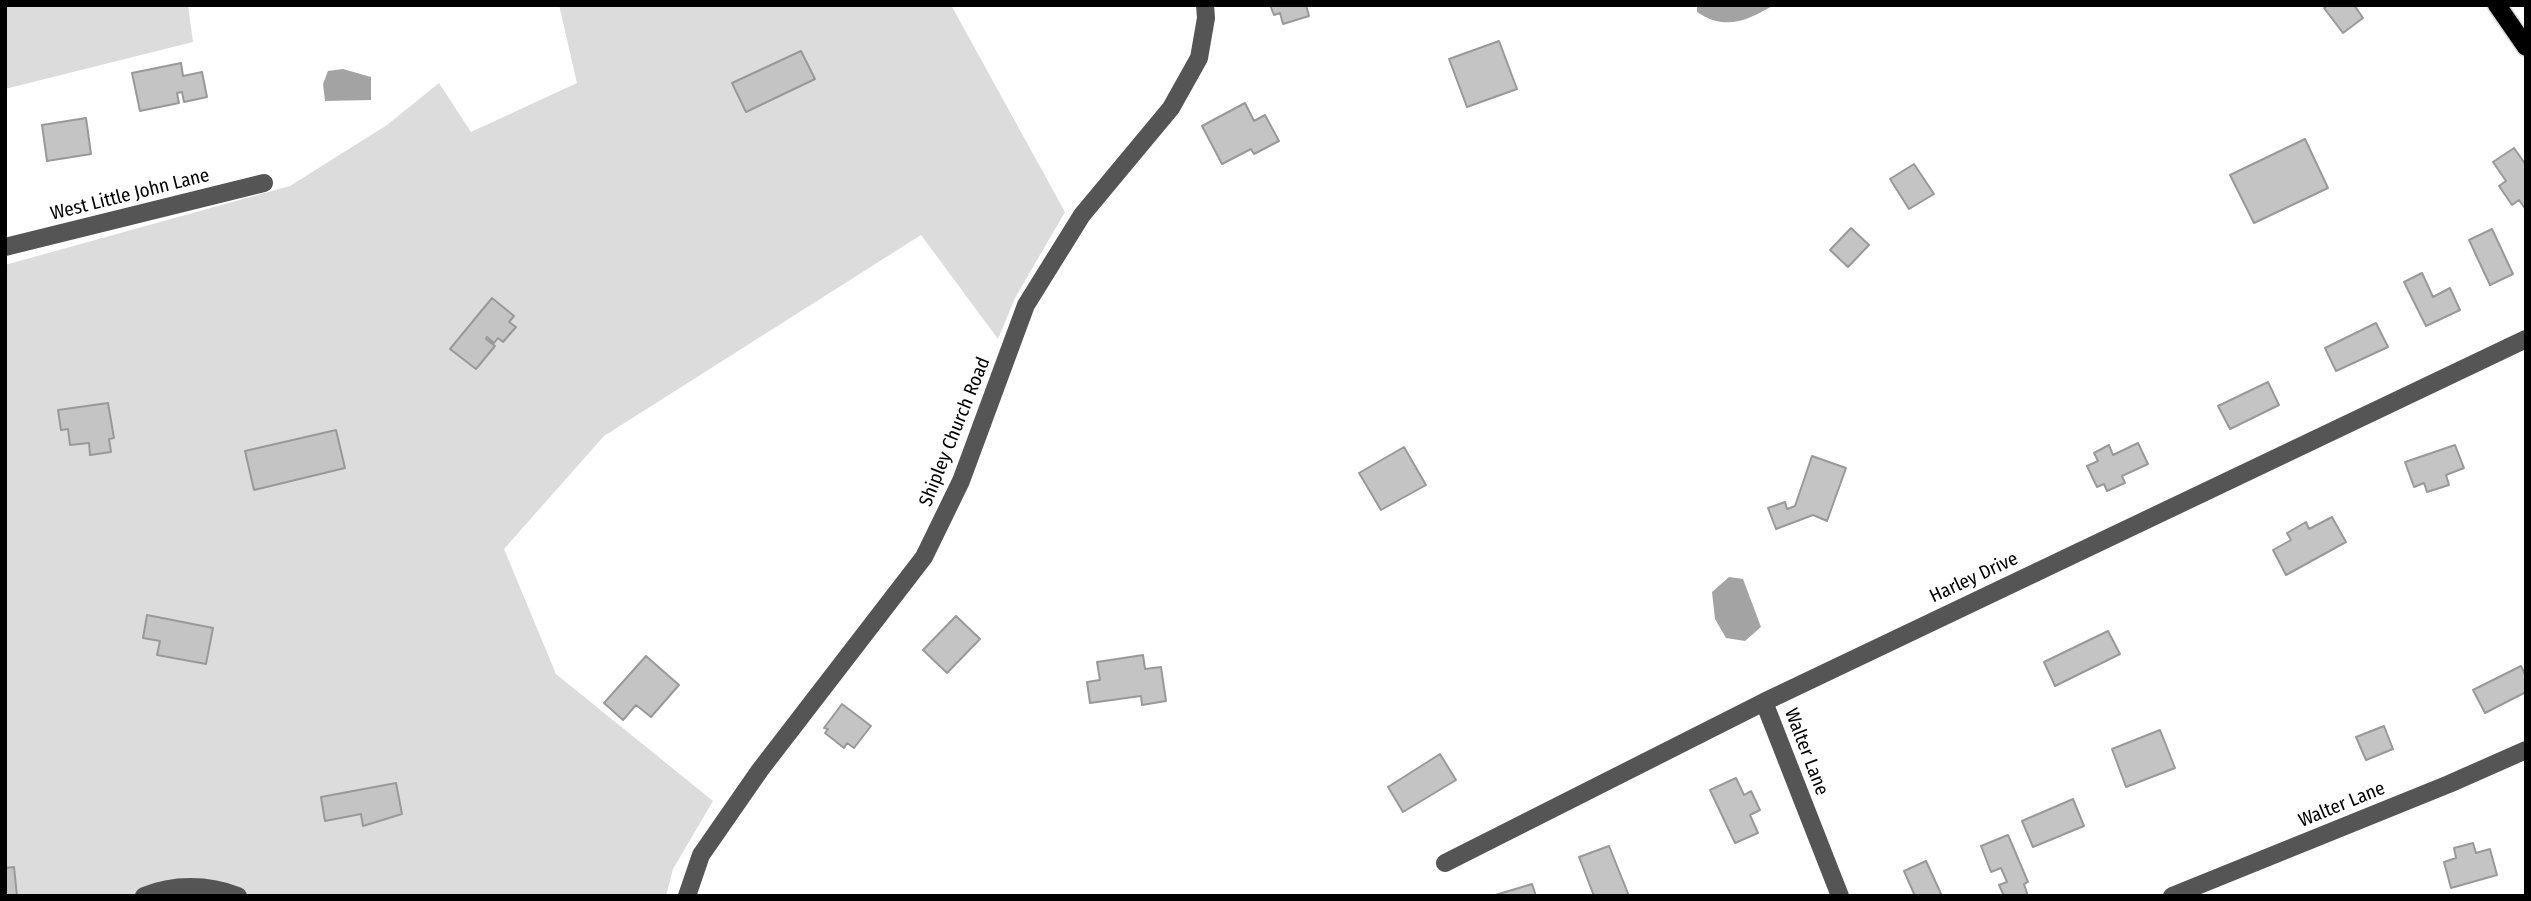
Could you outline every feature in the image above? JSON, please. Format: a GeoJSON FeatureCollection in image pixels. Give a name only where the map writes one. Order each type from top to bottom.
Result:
{"type":"FeatureCollection","features":[{"type":"Feature","properties":{"kind":"main road"},"geometry":{"type":"LineString","coordinates":[[2497,5],[2526,47]]}},
{"type":"Feature","properties":{"kind":"street","name":"Shipley Church Road"},"geometry":{"type":"LineString","coordinates":[[687,896],[701,855],[760,770],[925,557],[961,481],[1027,305],[1082,215],[1171,108],[1199,58],[1206,18],[1205,5]]}},
{"type":"Feature","properties":{"kind":"street","name":"West Little John Lane"},"geometry":{"type":"LineString","coordinates":[[5,247],[264,183]]}},
{"type":"Feature","properties":{"kind":"street","name":"Harley Drive"},"geometry":{"type":"LineString","coordinates":[[1445,863],[1764,702],[2526,339]]}},
{"type":"Feature","properties":{"kind":"street","name":"Walter Lane"},"geometry":{"type":"LineString","coordinates":[[1764,702],[1840,896]]}},
{"type":"Feature","properties":{"kind":"street","name":"Walter Lane"},"geometry":{"type":"LineString","coordinates":[[2172,896],[2526,750]]}},
{"type":"Feature","properties":{"kind":"street"},"geometry":{"type":"LineString","coordinates":[[144,896],[160,889],[191,887],[238,896]]}},
{"type":"Feature","properties":{"kind":"shaded area"},"geometry":{"type":"Polygon","coordinates":[[[5,5],[188,5],[193,42],[5,89],[5,5]]]}},
{"type":"Feature","properties":{"kind":"shaded area"},"geometry":{"type":"Polygon","coordinates":[[[559,5],[951,5],[1065,212],[1015,298],[998,339],[921,235],[604,436],[504,549],[556,674],[713,801],[673,869],[666,896],[5,896],[5,265],[290,186],[387,125],[439,83],[471,132],[577,83],[559,5]]]}},
{"type":"Feature","properties":{"kind":"shaded area"},"geometry":{"type":"Polygon","coordinates":[[[1697,5],[1774,5],[1755,16],[1727,22],[1707,18],[1697,12],[1697,5]]]}},
{"type":"Feature","properties":{"kind":"shaded area"},"geometry":{"type":"Polygon","coordinates":[[[343,69],[371,77],[371,100],[325,101],[323,84],[328,71],[343,69]]]}},
{"type":"Feature","properties":{"kind":"shaded area"},"geometry":{"type":"Polygon","coordinates":[[[1729,577],[1743,579],[1761,627],[1745,641],[1726,638],[1715,619],[1712,592],[1729,577]]]}},
{"type":"Feature","properties":{"kind":"building"},"geometry":{"type":"Polygon","coordinates":[[[1270,5],[1306,5],[1309,16],[1283,24],[1280,13],[1274,15],[1270,5]]]}},
{"type":"Feature","properties":{"kind":"building"},"geometry":{"type":"Polygon","coordinates":[[[2328,5],[2354,5],[2363,18],[2343,33],[2324,8],[2328,5]]]}},
{"type":"Feature","properties":{"kind":"building"},"geometry":{"type":"Polygon","coordinates":[[[1499,41],[1517,89],[1467,107],[1449,59],[1499,41]]]}},
{"type":"Feature","properties":{"kind":"building"},"geometry":{"type":"Polygon","coordinates":[[[801,51],[815,79],[746,112],[732,83],[801,51]]]}},
{"type":"Feature","properties":{"kind":"building"},"geometry":{"type":"Polygon","coordinates":[[[181,63],[183,76],[202,72],[207,97],[184,102],[182,92],[177,93],[179,103],[140,111],[132,73],[181,63]]]}},
{"type":"Feature","properties":{"kind":"building"},"geometry":{"type":"Polygon","coordinates":[[[1245,103],[1254,121],[1265,115],[1279,141],[1254,154],[1251,149],[1222,164],[1202,126],[1245,103]]]}},
{"type":"Feature","properties":{"kind":"building"},"geometry":{"type":"Polygon","coordinates":[[[86,118],[91,154],[47,161],[42,125],[86,118]]]}},
{"type":"Feature","properties":{"kind":"building"},"geometry":{"type":"Polygon","coordinates":[[[2305,139],[2328,188],[2254,223],[2230,175],[2305,139]]]}},
{"type":"Feature","properties":{"kind":"building"},"geometry":{"type":"Polygon","coordinates":[[[2514,148],[2526,165],[2526,210],[2519,200],[2512,205],[2499,186],[2506,181],[2493,162],[2514,148]]]}},
{"type":"Feature","properties":{"kind":"building"},"geometry":{"type":"Polygon","coordinates":[[[1914,164],[1934,194],[1909,209],[1890,179],[1914,164]]]}},
{"type":"Feature","properties":{"kind":"building"},"geometry":{"type":"Polygon","coordinates":[[[1851,228],[1869,245],[1848,267],[1830,250],[1851,228]]]}},
{"type":"Feature","properties":{"kind":"building"},"geometry":{"type":"Polygon","coordinates":[[[2492,229],[2513,274],[2490,285],[2469,240],[2492,229]]]}},
{"type":"Feature","properties":{"kind":"building"},"geometry":{"type":"Polygon","coordinates":[[[2422,273],[2433,297],[2450,288],[2460,310],[2426,326],[2404,282],[2422,273]]]}},
{"type":"Feature","properties":{"kind":"building"},"geometry":{"type":"Polygon","coordinates":[[[492,298],[514,316],[509,322],[516,327],[503,342],[498,338],[494,343],[487,337],[495,346],[476,369],[450,349],[492,298]]]}},
{"type":"Feature","properties":{"kind":"building"},"geometry":{"type":"Polygon","coordinates":[[[2376,323],[2388,347],[2336,371],[2325,348],[2376,323]]]}},
{"type":"Feature","properties":{"kind":"building"},"geometry":{"type":"Polygon","coordinates":[[[2268,382],[2279,405],[2230,429],[2218,406],[2268,382]]]}},
{"type":"Feature","properties":{"kind":"building"},"geometry":{"type":"Polygon","coordinates":[[[108,403],[114,438],[109,439],[111,452],[90,455],[89,443],[70,445],[68,429],[61,430],[58,410],[108,403]]]}},
{"type":"Feature","properties":{"kind":"building"},"geometry":{"type":"Polygon","coordinates":[[[336,430],[345,468],[254,490],[245,451],[336,430]]]}},
{"type":"Feature","properties":{"kind":"building"},"geometry":{"type":"Polygon","coordinates":[[[2138,443],[2148,464],[2122,476],[2125,483],[2107,491],[2104,484],[2097,487],[2087,466],[2098,461],[2094,453],[2109,445],[2113,455],[2138,443]]]}},
{"type":"Feature","properties":{"kind":"building"},"geometry":{"type":"Polygon","coordinates":[[[2455,445],[2464,468],[2446,475],[2449,485],[2427,492],[2424,483],[2414,487],[2405,462],[2455,445]]]}},
{"type":"Feature","properties":{"kind":"building"},"geometry":{"type":"Polygon","coordinates":[[[1404,447],[1426,485],[1381,510],[1359,473],[1404,447]]]}},
{"type":"Feature","properties":{"kind":"building"},"geometry":{"type":"Polygon","coordinates":[[[1812,456],[1846,468],[1827,521],[1813,515],[1776,529],[1768,508],[1785,502],[1787,509],[1795,506],[1812,456]]]}},
{"type":"Feature","properties":{"kind":"building"},"geometry":{"type":"Polygon","coordinates":[[[2332,517],[2346,542],[2286,575],[2273,550],[2291,540],[2287,533],[2306,522],[2309,529],[2332,517]]]}},
{"type":"Feature","properties":{"kind":"building"},"geometry":{"type":"Polygon","coordinates":[[[147,615],[213,628],[206,664],[157,655],[160,641],[143,638],[147,615]]]}},
{"type":"Feature","properties":{"kind":"building"},"geometry":{"type":"Polygon","coordinates":[[[956,616],[980,639],[947,673],[923,650],[956,616]]]}},
{"type":"Feature","properties":{"kind":"building"},"geometry":{"type":"Polygon","coordinates":[[[2108,631],[2120,654],[2055,686],[2044,662],[2108,631]]]}},
{"type":"Feature","properties":{"kind":"building"},"geometry":{"type":"Polygon","coordinates":[[[1143,655],[1145,669],[1161,667],[1166,701],[1142,705],[1141,696],[1090,703],[1087,682],[1100,680],[1097,662],[1143,655]]]}},
{"type":"Feature","properties":{"kind":"building"},"geometry":{"type":"Polygon","coordinates":[[[646,656],[679,685],[651,717],[636,705],[623,720],[604,703],[646,656]]]}},
{"type":"Feature","properties":{"kind":"building"},"geometry":{"type":"Polygon","coordinates":[[[2521,666],[2526,676],[2526,692],[2485,713],[2473,690],[2521,666]]]}},
{"type":"Feature","properties":{"kind":"building"},"geometry":{"type":"Polygon","coordinates":[[[842,704],[871,726],[854,748],[847,743],[844,748],[825,733],[828,729],[824,728],[842,704]]]}},
{"type":"Feature","properties":{"kind":"building"},"geometry":{"type":"Polygon","coordinates":[[[2384,726],[2393,749],[2366,760],[2356,737],[2384,726]]]}},
{"type":"Feature","properties":{"kind":"building"},"geometry":{"type":"Polygon","coordinates":[[[2160,730],[2175,768],[2126,787],[2112,749],[2160,730]]]}},
{"type":"Feature","properties":{"kind":"building"},"geometry":{"type":"Polygon","coordinates":[[[1440,754],[1456,780],[1403,812],[1388,787],[1440,754]]]}},
{"type":"Feature","properties":{"kind":"building"},"geometry":{"type":"Polygon","coordinates":[[[1736,778],[1744,795],[1751,791],[1760,810],[1750,815],[1758,833],[1735,843],[1710,790],[1736,778]]]}},
{"type":"Feature","properties":{"kind":"building"},"geometry":{"type":"Polygon","coordinates":[[[396,783],[402,814],[363,826],[361,814],[325,821],[321,797],[396,783]]]}},
{"type":"Feature","properties":{"kind":"building"},"geometry":{"type":"Polygon","coordinates":[[[2073,799],[2084,826],[2033,847],[2022,821],[2073,799]]]}},
{"type":"Feature","properties":{"kind":"building"},"geometry":{"type":"Polygon","coordinates":[[[2008,835],[2028,882],[2024,884],[2028,896],[2004,896],[1999,885],[2007,882],[2001,868],[1991,872],[1981,846],[2008,835]]]}},
{"type":"Feature","properties":{"kind":"building"},"geometry":{"type":"Polygon","coordinates":[[[2473,843],[2476,853],[2490,849],[2497,875],[2451,888],[2444,862],[2456,858],[2454,848],[2473,843]]]}},
{"type":"Feature","properties":{"kind":"building"},"geometry":{"type":"Polygon","coordinates":[[[1609,846],[1629,896],[1594,896],[1579,857],[1609,846]]]}},
{"type":"Feature","properties":{"kind":"building"},"geometry":{"type":"Polygon","coordinates":[[[1926,861],[1942,896],[1915,896],[1904,871],[1926,861]]]}},
{"type":"Feature","properties":{"kind":"building"},"geometry":{"type":"Polygon","coordinates":[[[14,867],[17,896],[5,896],[5,868],[14,867]]]}},
{"type":"Feature","properties":{"kind":"building"},"geometry":{"type":"Polygon","coordinates":[[[1532,884],[1536,896],[1492,896],[1532,884]]]}}]}
